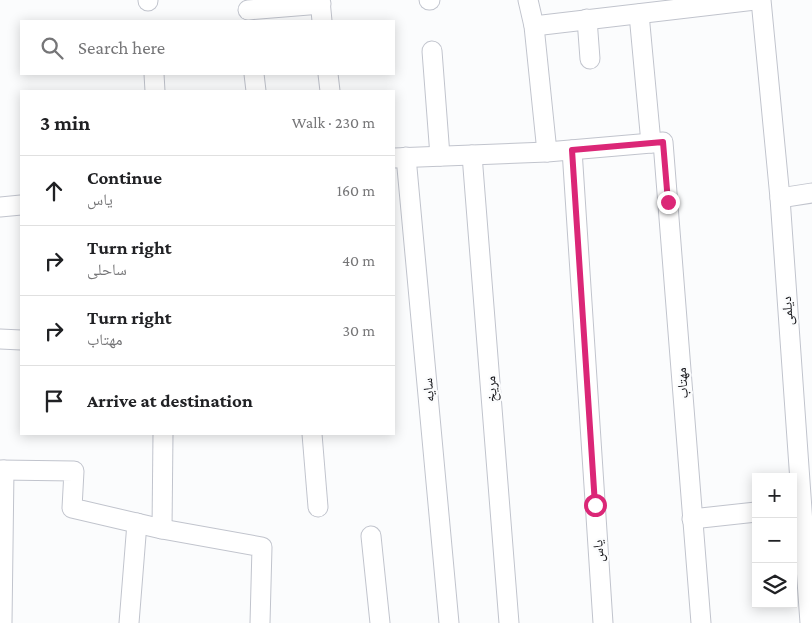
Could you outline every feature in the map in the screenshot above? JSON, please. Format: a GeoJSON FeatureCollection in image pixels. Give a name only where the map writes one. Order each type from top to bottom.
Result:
{"type":"FeatureCollection","features":[{"type":"Feature","properties":{"kind":"street"},"geometry":{"type":"LineString","coordinates":[[528,0],[534,26],[547,152]]}},
{"type":"Feature","properties":{"kind":"street"},"geometry":{"type":"LineString","coordinates":[[534,26],[755,0]]}},
{"type":"Feature","properties":{"kind":"street","name":"دیلمی"},"geometry":{"type":"LineString","coordinates":[[760,0],[780,198],[810,623]]}},
{"type":"Feature","properties":{"kind":"street"},"geometry":{"type":"LineString","coordinates":[[248,10],[321,8]]}},
{"type":"Feature","properties":{"kind":"street","name":"مهتاب"},"geometry":{"type":"LineString","coordinates":[[638,14],[657,142],[701,623]]}},
{"type":"Feature","properties":{"kind":"street"},"geometry":{"type":"LineString","coordinates":[[587,19],[590,59]]}},
{"type":"Feature","properties":{"kind":"street"},"geometry":{"type":"LineString","coordinates":[[432,51],[440,156]]}},
{"type":"Feature","properties":{"kind":"street"},"geometry":{"type":"LineString","coordinates":[[154,75],[155,90]]}},
{"type":"Feature","properties":{"kind":"street"},"geometry":{"type":"LineString","coordinates":[[254,75],[256,90]]}},
{"type":"Feature","properties":{"kind":"street"},"geometry":{"type":"LineString","coordinates":[[328,75],[330,90]]}},
{"type":"Feature","properties":{"kind":"street"},"geometry":{"type":"LineString","coordinates":[[400,158],[547,152],[657,142]]}},
{"type":"Feature","properties":{"kind":"street","name":"یاس"},"geometry":{"type":"LineString","coordinates":[[572,150],[603,623]]}},
{"type":"Feature","properties":{"kind":"street","name":"مریخ"},"geometry":{"type":"LineString","coordinates":[[472,155],[509,623]]}},
{"type":"Feature","properties":{"kind":"street","name":"سایه"},"geometry":{"type":"LineString","coordinates":[[400,158],[449,623]]}},
{"type":"Feature","properties":{"kind":"street"},"geometry":{"type":"LineString","coordinates":[[780,198],[812,193]]}},
{"type":"Feature","properties":{"kind":"street"},"geometry":{"type":"LineString","coordinates":[[0,206],[20,205]]}},
{"type":"Feature","properties":{"kind":"street"},"geometry":{"type":"LineString","coordinates":[[0,340],[20,340]]}},
{"type":"Feature","properties":{"kind":"street"},"geometry":{"type":"LineString","coordinates":[[162,529],[163,435]]}},
{"type":"Feature","properties":{"kind":"street"},"geometry":{"type":"LineString","coordinates":[[312,435],[318,507]]}},
{"type":"Feature","properties":{"kind":"street"},"geometry":{"type":"LineString","coordinates":[[2,623],[2,470],[74,471],[72,508],[162,529],[262,547],[260,623]]}},
{"type":"Feature","properties":{"kind":"street"},"geometry":{"type":"LineString","coordinates":[[692,519],[752,512]]}},
{"type":"Feature","properties":{"kind":"street"},"geometry":{"type":"LineString","coordinates":[[129,623],[137,523]]}},
{"type":"Feature","properties":{"kind":"street"},"geometry":{"type":"LineString","coordinates":[[370,536],[380,623]]}},
{"type":"Feature","properties":{"kind":"route"},"geometry":{"type":"LineString","coordinates":[[595,505],[572,150],[663,142],[668,202]]}}]}
